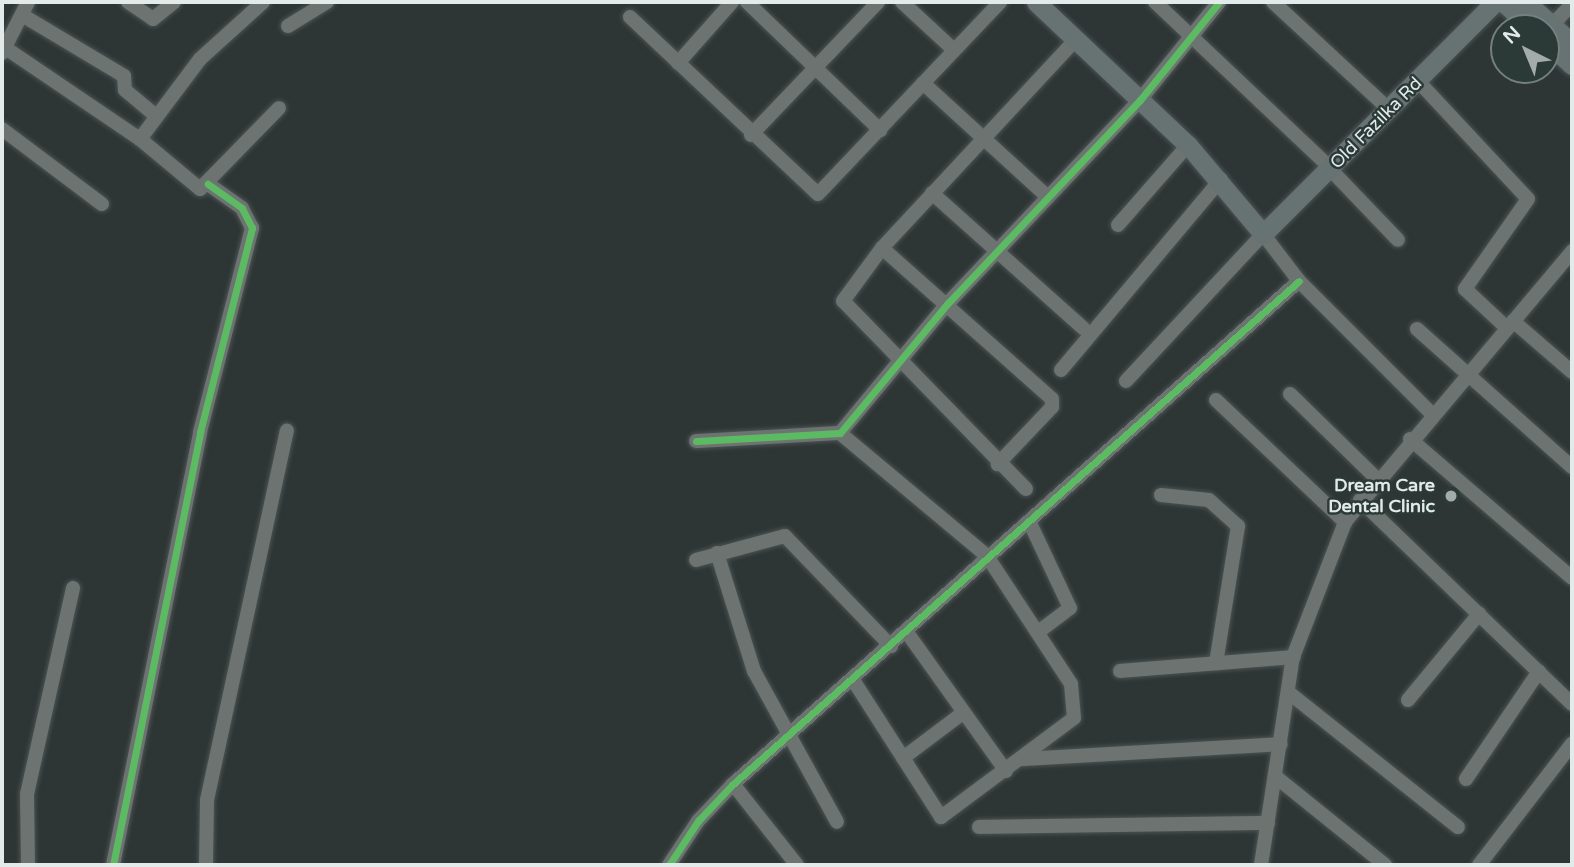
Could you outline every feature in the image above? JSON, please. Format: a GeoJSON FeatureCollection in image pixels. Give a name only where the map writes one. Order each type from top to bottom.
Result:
{"type":"FeatureCollection","features":[{"type":"Feature","properties":{"kind":"main road"},"geometry":{"type":"LineString","coordinates":[[1036,2],[1188,145],[1221,179],[1260,229]]}},
{"type":"Feature","properties":{"kind":"main road","name":"Old Fazilka Rd"},"geometry":{"type":"LineString","coordinates":[[1260,229],[1326,164],[1479,2]]}},
{"type":"Feature","properties":{"kind":"main road","name":"Old Fazilka Rd"},"geometry":{"type":"LineString","coordinates":[[1376,112],[1418,81],[1494,2]]}},
{"type":"Feature","properties":{"kind":"main road"},"geometry":{"type":"LineString","coordinates":[[1503,2],[1516,14]]}},
{"type":"Feature","properties":{"kind":"main road"},"geometry":{"type":"LineString","coordinates":[[1560,48],[1572,65]]}},
{"type":"Feature","properties":{"kind":"street"},"geometry":{"type":"LineString","coordinates":[[128,2],[153,19],[174,2]]}},
{"type":"Feature","properties":{"kind":"street"},"geometry":{"type":"LineString","coordinates":[[140,139],[154,114],[263,2]]}},
{"type":"Feature","properties":{"kind":"street"},"geometry":{"type":"LineString","coordinates":[[288,26],[327,2]]}},
{"type":"Feature","properties":{"kind":"street"},"geometry":{"type":"LineString","coordinates":[[678,64],[732,2]]}},
{"type":"Feature","properties":{"kind":"street"},"geometry":{"type":"LineString","coordinates":[[747,2],[880,130]]}},
{"type":"Feature","properties":{"kind":"street"},"geometry":{"type":"LineString","coordinates":[[751,135],[878,2]]}},
{"type":"Feature","properties":{"kind":"street"},"geometry":{"type":"LineString","coordinates":[[902,2],[953,49]]}},
{"type":"Feature","properties":{"kind":"street"},"geometry":{"type":"LineString","coordinates":[[630,17],[751,135],[818,194],[1000,2]]}},
{"type":"Feature","properties":{"kind":"street"},"geometry":{"type":"LineString","coordinates":[[1155,2],[1326,164],[1398,240]]}},
{"type":"Feature","properties":{"kind":"street"},"geometry":{"type":"LineString","coordinates":[[841,433],[948,303],[1140,100],[1190,34],[1219,2]]}},
{"type":"Feature","properties":{"kind":"street"},"geometry":{"type":"LineString","coordinates":[[1273,2],[1376,112]]}},
{"type":"Feature","properties":{"kind":"street"},"geometry":{"type":"LineString","coordinates":[[1560,19],[1572,4]]}},
{"type":"Feature","properties":{"kind":"street"},"geometry":{"type":"LineString","coordinates":[[154,114],[125,90],[124,76],[25,8],[3,50],[140,139],[201,189],[279,108]]}},
{"type":"Feature","properties":{"kind":"street"},"geometry":{"type":"LineString","coordinates":[[1026,489],[998,464],[844,301],[882,248],[1076,39]]}},
{"type":"Feature","properties":{"kind":"street"},"geometry":{"type":"LineString","coordinates":[[1418,81],[1528,199],[1465,289],[1572,372]]}},
{"type":"Feature","properties":{"kind":"street"},"geometry":{"type":"LineString","coordinates":[[923,83],[1048,197]]}},
{"type":"Feature","properties":{"kind":"street"},"geometry":{"type":"LineString","coordinates":[[2,129],[102,204]]}},
{"type":"Feature","properties":{"kind":"street"},"geometry":{"type":"LineString","coordinates":[[1118,225],[1188,145]]}},
{"type":"Feature","properties":{"kind":"street"},"geometry":{"type":"LineString","coordinates":[[1061,370],[1221,179]]}},
{"type":"Feature","properties":{"kind":"street"},"geometry":{"type":"LineString","coordinates":[[113,865],[200,432],[252,228],[242,208],[208,184]]}},
{"type":"Feature","properties":{"kind":"street"},"geometry":{"type":"LineString","coordinates":[[932,192],[1083,327]]}},
{"type":"Feature","properties":{"kind":"street"},"geometry":{"type":"LineString","coordinates":[[1126,381],[1260,229],[1299,281],[1433,415]]}},
{"type":"Feature","properties":{"kind":"street"},"geometry":{"type":"LineString","coordinates":[[882,248],[948,303],[1052,399],[1052,407],[998,464]]}},
{"type":"Feature","properties":{"kind":"street"},"geometry":{"type":"LineString","coordinates":[[1261,865],[1293,657],[1345,522],[1410,439],[1510,325],[1567,268],[1572,251]]}},
{"type":"Feature","properties":{"kind":"street"},"geometry":{"type":"LineString","coordinates":[[669,865],[733,784],[1299,281]]}},
{"type":"Feature","properties":{"kind":"street"},"geometry":{"type":"LineString","coordinates":[[1417,329],[1572,467]]}},
{"type":"Feature","properties":{"kind":"street"},"geometry":{"type":"LineString","coordinates":[[1290,394],[1377,479]]}},
{"type":"Feature","properties":{"kind":"street"},"geometry":{"type":"LineString","coordinates":[[1216,400],[1345,522]]}},
{"type":"Feature","properties":{"kind":"street"},"geometry":{"type":"LineString","coordinates":[[206,865],[202,823],[287,431]]}},
{"type":"Feature","properties":{"kind":"street"},"geometry":{"type":"LineString","coordinates":[[696,441],[841,433],[987,556],[1071,684],[1074,718],[941,817],[853,680]]}},
{"type":"Feature","properties":{"kind":"street"},"geometry":{"type":"LineString","coordinates":[[1410,439],[1572,578]]}},
{"type":"Feature","properties":{"kind":"street"},"geometry":{"type":"LineString","coordinates":[[1161,495],[1209,500],[1238,526],[1216,663]]}},
{"type":"Feature","properties":{"kind":"street"},"geometry":{"type":"LineString","coordinates":[[1360,500],[1572,704]]}},
{"type":"Feature","properties":{"kind":"street"},"geometry":{"type":"LineString","coordinates":[[1029,521],[1070,608],[1038,632]]}},
{"type":"Feature","properties":{"kind":"street"},"geometry":{"type":"LineString","coordinates":[[696,560],[774,536],[794,540],[891,646]]}},
{"type":"Feature","properties":{"kind":"street"},"geometry":{"type":"LineString","coordinates":[[717,553],[748,657],[837,822]]}},
{"type":"Feature","properties":{"kind":"street"},"geometry":{"type":"LineString","coordinates":[[28,865],[27,794],[73,589]]}},
{"type":"Feature","properties":{"kind":"street"},"geometry":{"type":"LineString","coordinates":[[1408,700],[1479,614]]}},
{"type":"Feature","properties":{"kind":"street"},"geometry":{"type":"LineString","coordinates":[[906,631],[1006,771]]}},
{"type":"Feature","properties":{"kind":"street"},"geometry":{"type":"LineString","coordinates":[[1120,671],[1293,657]]}},
{"type":"Feature","properties":{"kind":"street"},"geometry":{"type":"LineString","coordinates":[[1466,779],[1539,671]]}},
{"type":"Feature","properties":{"kind":"street"},"geometry":{"type":"LineString","coordinates":[[1288,692],[1458,827]]}},
{"type":"Feature","properties":{"kind":"street"},"geometry":{"type":"LineString","coordinates":[[903,758],[964,712]]}},
{"type":"Feature","properties":{"kind":"street"},"geometry":{"type":"LineString","coordinates":[[1021,759],[1280,744]]}},
{"type":"Feature","properties":{"kind":"street"},"geometry":{"type":"LineString","coordinates":[[1479,865],[1572,744]]}},
{"type":"Feature","properties":{"kind":"street"},"geometry":{"type":"LineString","coordinates":[[1276,777],[1385,865]]}},
{"type":"Feature","properties":{"kind":"street"},"geometry":{"type":"LineString","coordinates":[[733,784],[797,865]]}},
{"type":"Feature","properties":{"kind":"street"},"geometry":{"type":"LineString","coordinates":[[979,827],[1268,822]]}},
{"type":"Feature","properties":{"kind":"cycle path"},"geometry":{"type":"LineString","coordinates":[[696,441],[840,433],[948,303],[1140,100],[1219,2]]}},
{"type":"Feature","properties":{"kind":"cycle path"},"geometry":{"type":"LineString","coordinates":[[113,865],[200,432],[252,228],[242,208],[208,184]]}},
{"type":"Feature","properties":{"kind":"cycle path"},"geometry":{"type":"LineString","coordinates":[[669,865],[698,821],[733,784],[1299,281]]}},
{"type":"Feature","properties":{"kind":"place","name":"Dream Care Dental Clinic"},"geometry":{"type":"Point","coordinates":[1451,496]}}]}
